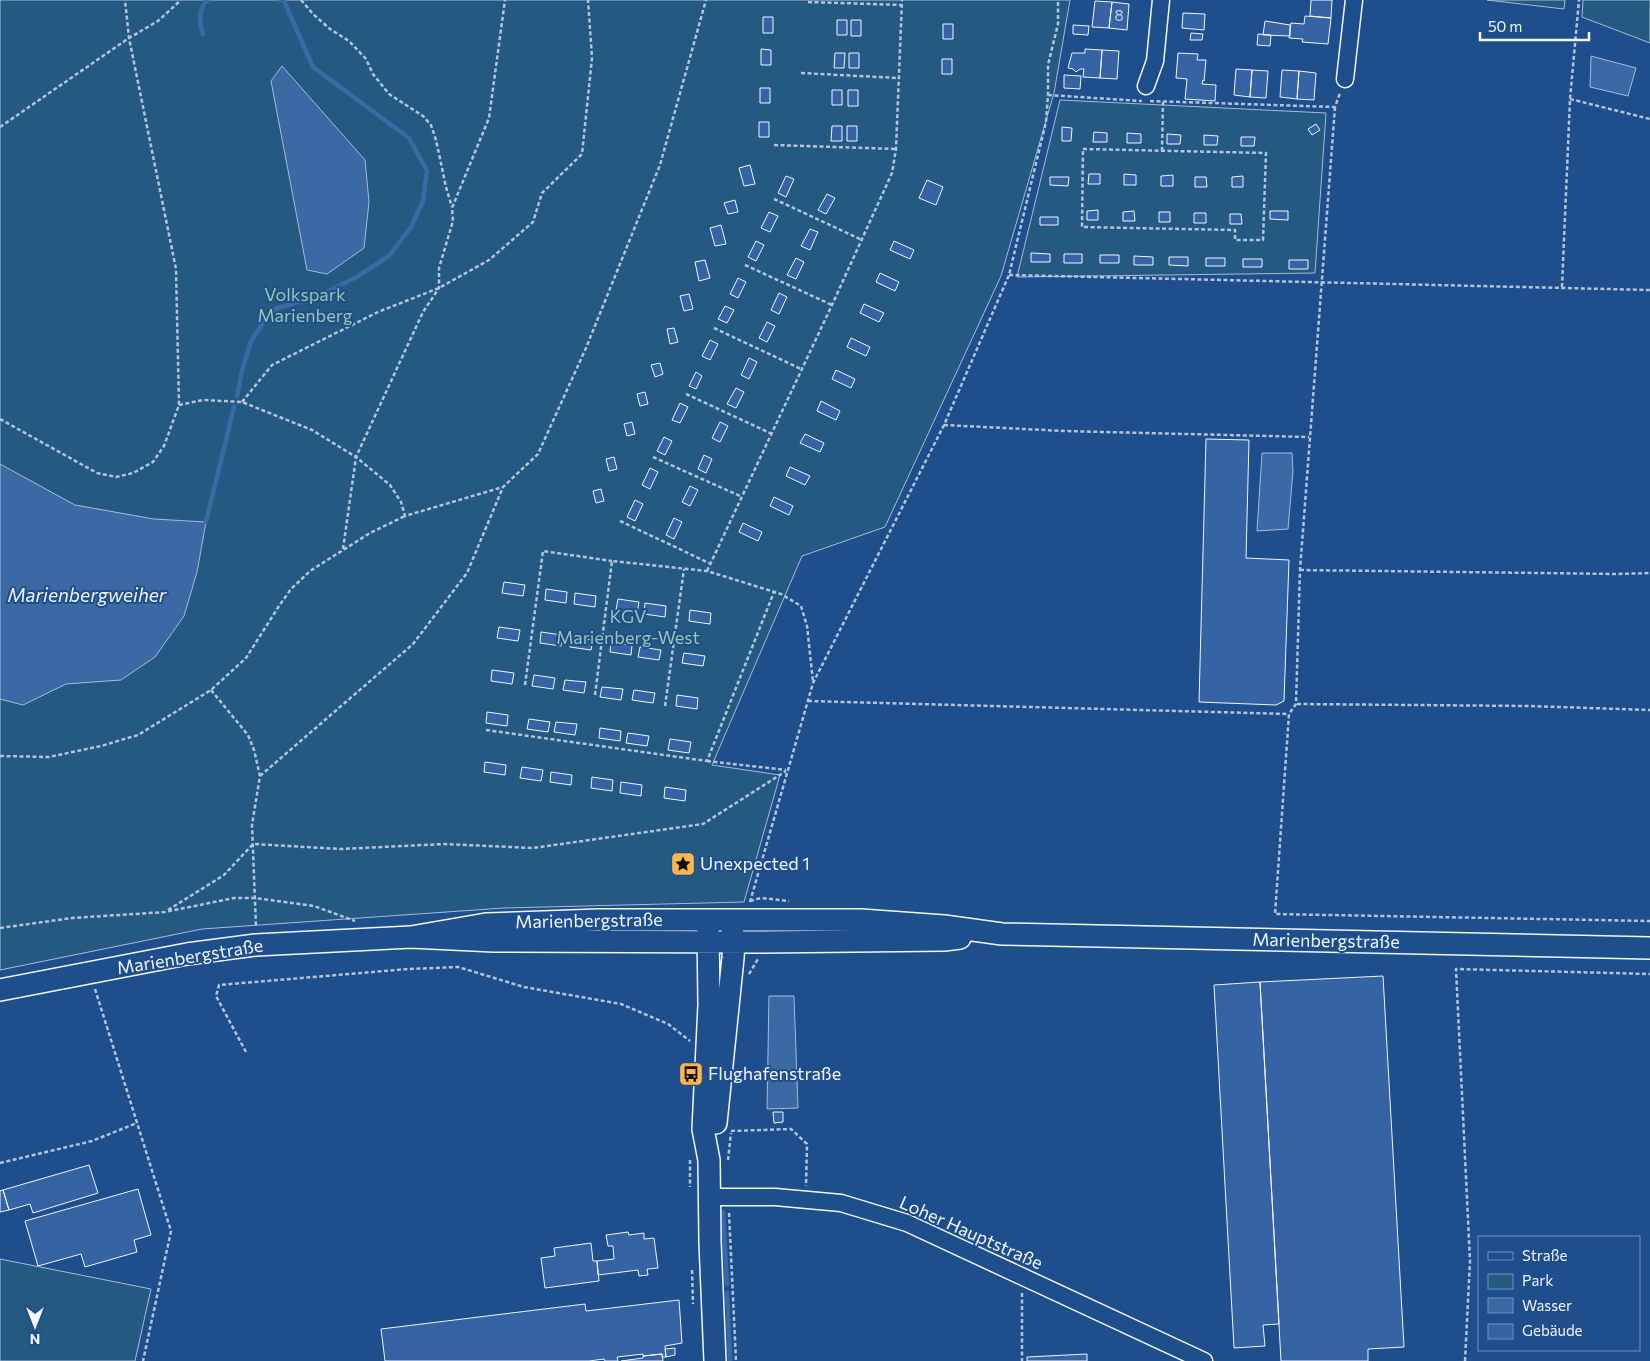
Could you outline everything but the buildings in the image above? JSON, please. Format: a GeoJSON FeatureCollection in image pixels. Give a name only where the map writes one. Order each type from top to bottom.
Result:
{"type":"FeatureCollection","features":[{"type":"Feature","properties":{"kind":"main road","name":"Marienbergstraße"},"geometry":{"type":"LineString","coordinates":[[411,937],[486,924],[513,922],[708,920],[743,914],[944,926],[1002,934],[1650,948]]}},
{"type":"Feature","properties":{"kind":"main road"},"geometry":{"type":"LineString","coordinates":[[715,1361],[718,1164],[724,1130],[734,942],[743,914]]}},
{"type":"Feature","properties":{"kind":"main road"},"geometry":{"type":"LineString","coordinates":[[708,920],[709,989],[705,1053],[704,1129],[718,1164]]}},
{"type":"Feature","properties":{"kind":"main road","name":"Marienbergstraße"},"geometry":{"type":"LineString","coordinates":[[0,990],[201,951],[256,945],[411,937],[494,941],[734,942],[944,940],[1002,934]]}},
{"type":"Feature","properties":{"kind":"street"},"geometry":{"type":"LineString","coordinates":[[1146,86],[1155,61],[1161,0]]}},
{"type":"Feature","properties":{"kind":"street"},"geometry":{"type":"LineString","coordinates":[[1345,79],[1354,0]]}},
{"type":"Feature","properties":{"kind":"street","name":"Loher Hauptstraße"},"geometry":{"type":"LineString","coordinates":[[718,1196],[775,1197],[841,1203],[907,1223],[1204,1361]]}},
{"type":"Feature","properties":{"kind":"path"},"geometry":{"type":"LineString","coordinates":[[0,419],[97,473],[116,477],[133,473],[153,462],[164,446],[180,406],[176,268],[129,38],[125,0]]}},
{"type":"Feature","properties":{"kind":"path"},"geometry":{"type":"LineString","coordinates":[[0,127],[129,38],[158,22],[181,0]]}},
{"type":"Feature","properties":{"kind":"path"},"geometry":{"type":"LineString","coordinates":[[302,0],[313,14],[330,29],[349,41],[366,59],[373,74],[389,94],[423,116],[431,125],[452,208],[453,221],[439,268],[439,288],[423,312],[356,457],[343,549]]}},
{"type":"Feature","properties":{"kind":"path"},"geometry":{"type":"LineString","coordinates":[[452,208],[489,118],[505,0]]}},
{"type":"Feature","properties":{"kind":"path"},"geometry":{"type":"LineString","coordinates":[[242,402],[272,365],[378,312],[439,288],[489,260],[533,222],[542,193],[582,154],[592,58],[588,0]]}},
{"type":"Feature","properties":{"kind":"path"},"geometry":{"type":"LineString","coordinates":[[260,776],[413,644],[467,573],[503,486],[538,454],[586,348],[660,165],[706,0]]}},
{"type":"Feature","properties":{"kind":"path"},"geometry":{"type":"LineString","coordinates":[[707,570],[892,173],[896,149],[902,0]]}},
{"type":"Feature","properties":{"kind":"path"},"geometry":{"type":"LineString","coordinates":[[743,914],[813,683],[944,425],[1009,275],[1046,122],[1048,65],[1058,24],[1058,0]]}},
{"type":"Feature","properties":{"kind":"path"},"geometry":{"type":"LineString","coordinates":[[1562,288],[1570,99],[1579,0]]}},
{"type":"Feature","properties":{"kind":"path"},"geometry":{"type":"LineString","coordinates":[[808,2],[902,5]]}},
{"type":"Feature","properties":{"kind":"path"},"geometry":{"type":"LineString","coordinates":[[801,73],[898,78]]}},
{"type":"Feature","properties":{"kind":"path"},"geometry":{"type":"LineString","coordinates":[[1345,79],[1335,107],[1300,570],[1296,704],[1289,714],[1275,914],[1650,921]]}},
{"type":"Feature","properties":{"kind":"path"},"geometry":{"type":"LineString","coordinates":[[1048,95],[1163,102],[1335,107]]}},
{"type":"Feature","properties":{"kind":"path"},"geometry":{"type":"LineString","coordinates":[[1570,99],[1650,119]]}},
{"type":"Feature","properties":{"kind":"path"},"geometry":{"type":"LineString","coordinates":[[1162,151],[1163,102]]}},
{"type":"Feature","properties":{"kind":"path"},"geometry":{"type":"LineString","coordinates":[[774,145],[896,149]]}},
{"type":"Feature","properties":{"kind":"path"},"geometry":{"type":"LineString","coordinates":[[1082,149],[1162,151],[1266,154],[1263,240],[1234,240],[1235,230],[1082,227],[1082,149]]}},
{"type":"Feature","properties":{"kind":"path"},"geometry":{"type":"LineString","coordinates":[[774,199],[862,240]]}},
{"type":"Feature","properties":{"kind":"path"},"geometry":{"type":"LineString","coordinates":[[745,265],[832,305]]}},
{"type":"Feature","properties":{"kind":"path"},"geometry":{"type":"LineString","coordinates":[[1009,275],[1650,290]]}},
{"type":"Feature","properties":{"kind":"path"},"geometry":{"type":"LineString","coordinates":[[714,328],[801,369]]}},
{"type":"Feature","properties":{"kind":"path"},"geometry":{"type":"LineString","coordinates":[[686,394],[772,434]]}},
{"type":"Feature","properties":{"kind":"path"},"geometry":{"type":"LineString","coordinates":[[180,406],[203,400],[242,402],[312,430],[356,457],[390,485],[401,502],[405,516]]}},
{"type":"Feature","properties":{"kind":"path"},"geometry":{"type":"LineString","coordinates":[[944,425],[1064,431],[1309,437]]}},
{"type":"Feature","properties":{"kind":"path"},"geometry":{"type":"LineString","coordinates":[[653,457],[741,497]]}},
{"type":"Feature","properties":{"kind":"path"},"geometry":{"type":"LineString","coordinates":[[0,756],[48,757],[138,735],[211,690],[246,658],[279,606],[310,571],[370,533],[405,516],[503,486]]}},
{"type":"Feature","properties":{"kind":"path"},"geometry":{"type":"LineString","coordinates":[[620,521],[710,564]]}},
{"type":"Feature","properties":{"kind":"path"},"geometry":{"type":"LineString","coordinates":[[525,685],[543,551],[612,561],[707,570],[774,592],[801,606],[807,626],[813,683]]}},
{"type":"Feature","properties":{"kind":"path"},"geometry":{"type":"LineString","coordinates":[[595,695],[612,561]]}},
{"type":"Feature","properties":{"kind":"path"},"geometry":{"type":"LineString","coordinates":[[665,706],[684,569]]}},
{"type":"Feature","properties":{"kind":"path"},"geometry":{"type":"LineString","coordinates":[[1300,570],[1650,573]]}},
{"type":"Feature","properties":{"kind":"path"},"geometry":{"type":"LineString","coordinates":[[707,761],[774,592]]}},
{"type":"Feature","properties":{"kind":"path"},"geometry":{"type":"LineString","coordinates":[[211,690],[248,735],[254,750],[260,776],[252,825],[256,945]]}},
{"type":"Feature","properties":{"kind":"path"},"geometry":{"type":"LineString","coordinates":[[808,701],[1289,714]]}},
{"type":"Feature","properties":{"kind":"path"},"geometry":{"type":"LineString","coordinates":[[1296,704],[1528,706],[1650,710]]}},
{"type":"Feature","properties":{"kind":"path"},"geometry":{"type":"LineString","coordinates":[[486,730],[707,761],[788,770]]}},
{"type":"Feature","properties":{"kind":"path"},"geometry":{"type":"LineString","coordinates":[[253,844],[341,849],[444,844],[533,848],[703,824],[788,770]]}},
{"type":"Feature","properties":{"kind":"path"},"geometry":{"type":"LineString","coordinates":[[165,912],[224,875],[253,844]]}},
{"type":"Feature","properties":{"kind":"path"},"geometry":{"type":"LineString","coordinates":[[0,928],[72,918],[165,912],[234,898],[255,898],[314,906],[358,922]]}},
{"type":"Feature","properties":{"kind":"path"},"geometry":{"type":"LineString","coordinates":[[743,914],[760,898]]}},
{"type":"Feature","properties":{"kind":"path"},"geometry":{"type":"LineString","coordinates":[[749,974],[761,955]]}},
{"type":"Feature","properties":{"kind":"path"},"geometry":{"type":"LineString","coordinates":[[246,1052],[216,996],[219,985],[408,969],[458,967],[524,987],[621,1004],[668,1024],[705,1053]]}},
{"type":"Feature","properties":{"kind":"path"},"geometry":{"type":"LineString","coordinates":[[1465,1361],[1470,1261],[1456,969],[1650,974]]}},
{"type":"Feature","properties":{"kind":"path"},"geometry":{"type":"LineString","coordinates":[[90,973],[171,1230],[143,1361]]}},
{"type":"Feature","properties":{"kind":"path"},"geometry":{"type":"LineString","coordinates":[[0,1163],[92,1142],[137,1123]]}},
{"type":"Feature","properties":{"kind":"path"},"geometry":{"type":"LineString","coordinates":[[718,1164],[724,1130],[791,1129],[807,1144],[806,1200]]}},
{"type":"Feature","properties":{"kind":"path"},"geometry":{"type":"LineString","coordinates":[[718,1196],[736,1361]]}},
{"type":"Feature","properties":{"kind":"path"},"geometry":{"type":"LineString","coordinates":[[1021,1277],[1022,1361]]}},
{"type":"Feature","properties":{"kind":"green space","name":"Volkspark Marienberg"},"geometry":{"type":"Polygon","coordinates":[[[0,0],[1070,0],[1054,93],[1001,276],[885,527],[802,556],[712,765],[780,775],[744,902],[504,908],[202,929],[0,970],[0,0]]]}},
{"type":"Feature","properties":{"kind":"green space"},"geometry":{"type":"Polygon","coordinates":[[[1487,0],[1565,0],[1564,9],[1487,0]]]}},
{"type":"Feature","properties":{"kind":"green space"},"geometry":{"type":"Polygon","coordinates":[[[1583,0],[1650,0],[1650,43],[1582,17],[1583,0]]]}},
{"type":"Feature","properties":{"kind":"green space"},"geometry":{"type":"Polygon","coordinates":[[[1060,100],[1326,113],[1315,273],[1017,277],[1060,100]]]}},
{"type":"Feature","properties":{"kind":"green space"},"geometry":{"type":"Polygon","coordinates":[[[0,1259],[151,1289],[135,1361],[0,1361],[0,1259]]]}},
{"type":"Feature","properties":{"kind":"water"},"geometry":{"type":"Polygon","coordinates":[[[1591,56],[1636,68],[1628,96],[1590,87],[1591,56]]]}},
{"type":"Feature","properties":{"kind":"water"},"geometry":{"type":"Polygon","coordinates":[[[282,66],[365,160],[369,202],[364,248],[327,274],[307,270],[271,81],[282,66]]]}},
{"type":"Feature","properties":{"kind":"water"},"geometry":{"type":"Polygon","coordinates":[[[1262,453],[1292,453],[1293,471],[1288,529],[1257,531],[1262,453]]]}},
{"type":"Feature","properties":{"kind":"water","name":"Marienbergweiher"},"geometry":{"type":"Polygon","coordinates":[[[0,464],[75,505],[154,519],[206,522],[197,572],[184,616],[155,657],[121,680],[66,684],[23,705],[0,699],[0,464]]]}},
{"type":"Feature","properties":{"kind":"water"},"geometry":{"type":"Polygon","coordinates":[[[769,996],[794,996],[798,1108],[767,1109],[769,996]]]}},
{"type":"Feature","properties":{"kind":"waterway"},"geometry":{"type":"LineString","coordinates":[[203,34],[200,16],[207,0]]}},
{"type":"Feature","properties":{"kind":"waterway"},"geometry":{"type":"LineString","coordinates":[[237,396],[251,341],[272,310],[323,294],[360,275],[389,256],[411,227],[423,201],[427,171],[409,138],[313,67],[284,1],[281,0]]}},
{"type":"Feature","properties":{"kind":"waterway"},"geometry":{"type":"LineString","coordinates":[[206,522],[234,407]]}},
{"type":"Feature","properties":{"kind":"waterway"},"geometry":{"type":"LineString","coordinates":[[723,1212],[727,1284]]}},
{"type":"Feature","properties":{"kind":"waterway"},"geometry":{"type":"LineString","coordinates":[[727,1293],[730,1361]]}},
{"type":"Feature","properties":{"kind":"place","name":"Unexpected 1"},"geometry":{"type":"Point","coordinates":[683,864]}},
{"type":"Feature","properties":{"kind":"place","name":"Flughafenstraße"},"geometry":{"type":"Point","coordinates":[691,1074]}},
{"type":"Feature","properties":{"kind":"park label","name":"KGV Marienberg-West"},"geometry":{"type":"Point","coordinates":[628,628]}}]}
